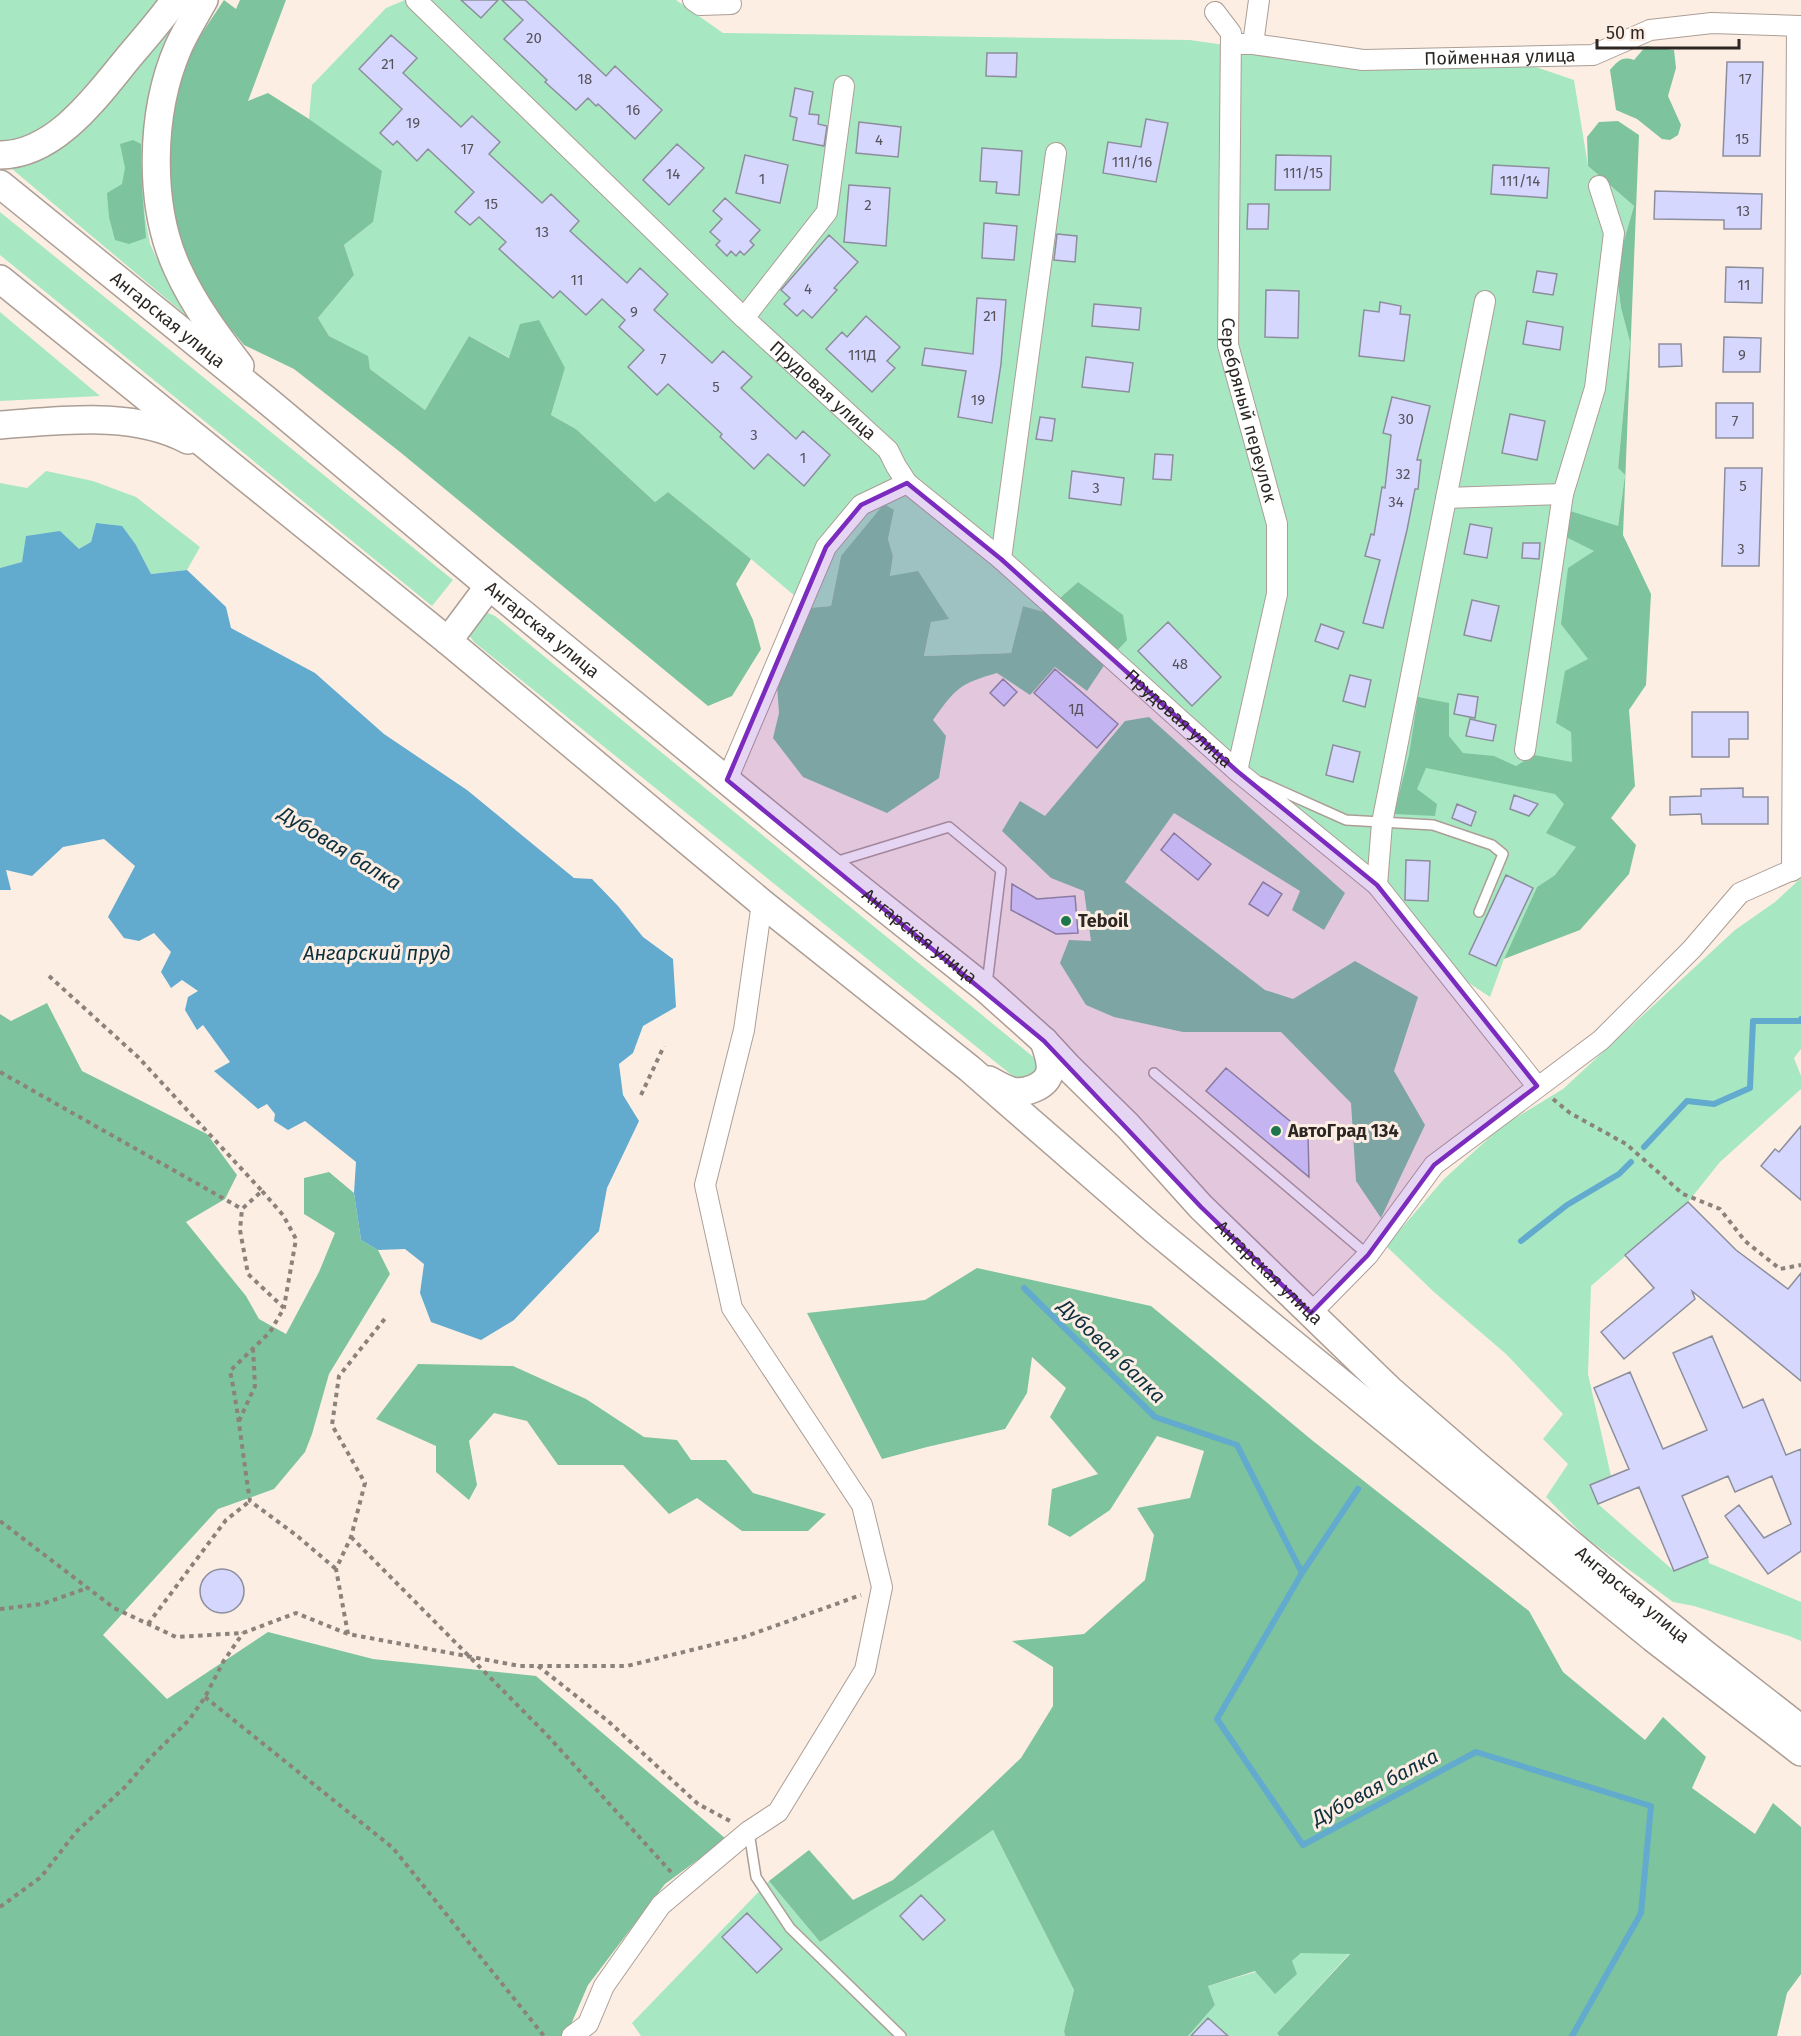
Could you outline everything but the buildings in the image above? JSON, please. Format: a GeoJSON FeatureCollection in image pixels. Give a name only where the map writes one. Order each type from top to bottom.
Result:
{"type":"FeatureCollection","features":[{"type":"Feature","properties":{"kind":"main road"},"geometry":{"type":"LineString","coordinates":[[0,155],[11,155],[31,148],[52,137],[76,119],[175,0]]}},
{"type":"Feature","properties":{"kind":"main road"},"geometry":{"type":"LineString","coordinates":[[204,0],[177,48],[160,106],[155,166],[162,224],[178,270],[209,325],[269,402]]}},
{"type":"Feature","properties":{"kind":"main road","name":"Ангарская улица"},"geometry":{"type":"LineString","coordinates":[[0,184],[269,402],[489,586],[829,864],[986,989],[1044,1041],[1128,1126],[1201,1207],[1390,1390],[1474,1463],[1706,1655],[1801,1729]]}},
{"type":"Feature","properties":{"kind":"main road","name":"Ангарская улица"},"geometry":{"type":"LineString","coordinates":[[0,279],[448,641],[762,903],[970,1070],[1155,1230],[1290,1342],[1653,1638],[1801,1752]]}},
{"type":"Feature","properties":{"kind":"main road"},"geometry":{"type":"LineString","coordinates":[[0,425],[109,421],[150,426],[178,435],[225,460]]}},
{"type":"Feature","properties":{"kind":"main road"},"geometry":{"type":"LineString","coordinates":[[448,641],[489,586]]}},
{"type":"Feature","properties":{"kind":"main road"},"geometry":{"type":"LineString","coordinates":[[970,1070],[1011,1091],[1021,1092],[1037,1087],[1045,1082],[1049,1074],[1050,1062],[1044,1041]]}},
{"type":"Feature","properties":{"kind":"street","name":"Прудовая улица"},"geometry":{"type":"LineString","coordinates":[[416,0],[744,318],[888,450],[907,483],[1001,559],[1237,771],[1377,885],[1537,1086]]}},
{"type":"Feature","properties":{"kind":"street"},"geometry":{"type":"LineString","coordinates":[[693,0],[700,5],[731,4]]}},
{"type":"Feature","properties":{"kind":"street"},"geometry":{"type":"LineString","coordinates":[[1253,44],[1258,0]]}},
{"type":"Feature","properties":{"kind":"street"},"geometry":{"type":"LineString","coordinates":[[1215,12],[1231,33],[1231,44]]}},
{"type":"Feature","properties":{"kind":"street","name":"Пойменная улица"},"geometry":{"type":"LineString","coordinates":[[1231,44],[1253,44],[1363,60],[1593,55],[1650,30],[1712,23],[1799,26]]}},
{"type":"Feature","properties":{"kind":"street"},"geometry":{"type":"LineString","coordinates":[[1311,1313],[1368,1255],[1434,1165],[1601,1040],[1692,949],[1740,893],[1796,869],[1799,26]]}},
{"type":"Feature","properties":{"kind":"street","name":"Серебряный переулок"},"geometry":{"type":"LineString","coordinates":[[1231,44],[1228,345],[1277,525],[1277,594],[1237,771]]}},
{"type":"Feature","properties":{"kind":"street"},"geometry":{"type":"LineString","coordinates":[[744,318],[827,212],[844,86]]}},
{"type":"Feature","properties":{"kind":"street"},"geometry":{"type":"LineString","coordinates":[[1001,559],[1056,153]]}},
{"type":"Feature","properties":{"kind":"street"},"geometry":{"type":"LineString","coordinates":[[1525,750],[1563,494],[1595,388],[1614,233],[1599,186]]}},
{"type":"Feature","properties":{"kind":"street"},"geometry":{"type":"LineString","coordinates":[[1377,885],[1382,823],[1485,301]]}},
{"type":"Feature","properties":{"kind":"street"},"geometry":{"type":"LineString","coordinates":[[727,780],[826,547],[861,506],[907,483]]}},
{"type":"Feature","properties":{"kind":"street"},"geometry":{"type":"LineString","coordinates":[[1446,498],[1563,494]]}},
{"type":"Feature","properties":{"kind":"street"},"geometry":{"type":"LineString","coordinates":[[572,2036],[591,2030],[604,1986],[661,1905],[749,1831],[778,1812],[865,1670],[882,1587],[862,1505],[732,1308],[705,1185],[744,1030],[762,903]]}},
{"type":"Feature","properties":{"kind":"lane"},"geometry":{"type":"LineString","coordinates":[[1237,771],[1346,820],[1433,825],[1492,844],[1503,854],[1479,912]]}},
{"type":"Feature","properties":{"kind":"lane"},"geometry":{"type":"LineString","coordinates":[[829,864],[949,827],[1001,870],[986,989]]}},
{"type":"Feature","properties":{"kind":"lane"},"geometry":{"type":"LineString","coordinates":[[1154,1073],[1368,1255]]}},
{"type":"Feature","properties":{"kind":"lane"},"geometry":{"type":"LineString","coordinates":[[749,1831],[756,1876],[789,1928],[901,2036]]}},
{"type":"Feature","properties":{"kind":"path"},"geometry":{"type":"LineString","coordinates":[[49,976],[138,1057],[283,1215],[297,1239],[284,1308],[270,1332],[230,1371],[238,1409],[238,1425],[250,1501],[297,1535],[336,1569]]}},
{"type":"Feature","properties":{"kind":"path"},"geometry":{"type":"LineString","coordinates":[[641,1095],[664,1046]]}},
{"type":"Feature","properties":{"kind":"path"},"geometry":{"type":"LineString","coordinates":[[0,1072],[242,1209]]}},
{"type":"Feature","properties":{"kind":"path"},"geometry":{"type":"LineString","coordinates":[[1537,1086],[1570,1113],[1626,1144],[1683,1194],[1720,1209],[1745,1241],[1780,1269],[1801,1265]]}},
{"type":"Feature","properties":{"kind":"path"},"geometry":{"type":"LineString","coordinates":[[262,1191],[242,1209],[240,1230],[249,1274],[284,1308]]}},
{"type":"Feature","properties":{"kind":"path"},"geometry":{"type":"LineString","coordinates":[[348,1634],[336,1569],[351,1537],[365,1483],[332,1425],[339,1376],[387,1316]]}},
{"type":"Feature","properties":{"kind":"path"},"geometry":{"type":"LineString","coordinates":[[238,1425],[255,1386],[253,1348]]}},
{"type":"Feature","properties":{"kind":"path"},"geometry":{"type":"LineString","coordinates":[[148,1624],[226,1520],[250,1501]]}},
{"type":"Feature","properties":{"kind":"path"},"geometry":{"type":"LineString","coordinates":[[0,1521],[114,1608],[176,1637],[243,1633],[296,1613],[348,1634],[520,1666],[627,1666],[744,1637],[882,1587]]}},
{"type":"Feature","properties":{"kind":"path"},"geometry":{"type":"LineString","coordinates":[[351,1537],[547,1735],[684,1886]]}},
{"type":"Feature","properties":{"kind":"path"},"geometry":{"type":"LineString","coordinates":[[0,1609],[42,1604],[88,1588]]}},
{"type":"Feature","properties":{"kind":"path"},"geometry":{"type":"LineString","coordinates":[[0,1907],[41,1877],[76,1832],[125,1787],[151,1757],[189,1720],[243,1633]]}},
{"type":"Feature","properties":{"kind":"path"},"geometry":{"type":"LineString","coordinates":[[538,1666],[608,1721],[698,1804],[749,1831]]}},
{"type":"Feature","properties":{"kind":"path"},"geometry":{"type":"LineString","coordinates":[[205,1697],[393,1848],[544,2036]]}},
{"type":"Feature","properties":{"kind":"highlighted area"},"geometry":{"type":"Polygon","coordinates":[[[907,483],[1001,559],[1237,771],[1377,885],[1537,1086],[1434,1165],[1368,1255],[1311,1313],[1201,1207],[1044,1041],[727,780],[826,547],[861,505],[907,483]]]}},
{"type":"Feature","properties":{"kind":"green space"},"geometry":{"type":"Polygon","coordinates":[[[0,0],[158,0],[129,38],[48,127],[14,142],[0,141],[0,0]]]}},
{"type":"Feature","properties":{"kind":"green space"},"geometry":{"type":"Polygon","coordinates":[[[186,0],[189,0],[168,36],[151,83],[141,161],[145,217],[150,244],[169,284],[200,327],[12,169],[43,159],[69,141],[186,0]]]}},
{"type":"Feature","properties":{"kind":"green space"},"geometry":{"type":"Polygon","coordinates":[[[224,0],[236,9],[240,0],[286,0],[248,101],[268,93],[382,171],[373,222],[344,245],[354,275],[318,318],[329,336],[368,356],[370,369],[425,410],[469,336],[509,358],[520,324],[539,320],[565,368],[551,415],[576,429],[655,502],[668,492],[751,559],[736,584],[753,620],[761,649],[732,696],[708,706],[400,452],[294,369],[244,345],[225,322],[203,291],[184,249],[169,193],[167,132],[179,74],[196,42],[224,0]]]}},
{"type":"Feature","properties":{"kind":"green space"},"geometry":{"type":"Polygon","coordinates":[[[405,0],[676,0],[723,33],[1190,40],[1393,69],[1530,65],[1574,80],[1588,166],[1634,206],[1616,268],[1621,308],[1630,342],[1618,468],[1625,475],[1618,526],[1566,537],[1595,550],[1588,659],[1571,732],[1577,846],[1555,875],[1537,887],[1504,959],[1490,997],[1413,946],[1375,896],[1340,856],[1250,768],[1216,743],[1118,650],[1127,639],[1078,582],[1044,612],[1023,606],[1011,653],[924,656],[931,622],[948,618],[890,576],[893,556],[888,539],[894,510],[841,556],[831,606],[809,608],[668,492],[655,502],[576,429],[551,415],[565,368],[510,358],[469,336],[425,410],[370,369],[367,356],[329,336],[318,318],[354,275],[344,245],[373,222],[309,119],[312,85],[386,8],[405,0]]]}},
{"type":"Feature","properties":{"kind":"green space"},"geometry":{"type":"Polygon","coordinates":[[[1646,46],[1674,50],[1676,68],[1668,96],[1681,125],[1678,135],[1670,140],[1662,139],[1637,119],[1616,110],[1610,70],[1620,60],[1634,60],[1646,46]]]}},
{"type":"Feature","properties":{"kind":"green space"},"geometry":{"type":"Polygon","coordinates":[[[1618,121],[1639,135],[1623,535],[1651,594],[1646,685],[1629,710],[1635,786],[1611,818],[1636,845],[1629,874],[1580,930],[1504,959],[1537,887],[1555,875],[1576,847],[1546,833],[1564,804],[1555,794],[1426,768],[1417,789],[1437,804],[1435,816],[1394,814],[1409,755],[1418,697],[1449,703],[1449,736],[1463,753],[1494,756],[1516,766],[1534,755],[1572,762],[1571,732],[1556,723],[1565,671],[1588,659],[1561,624],[1568,568],[1594,551],[1566,537],[1570,511],[1618,526],[1625,475],[1618,468],[1630,342],[1621,308],[1616,268],[1634,206],[1588,166],[1587,137],[1599,122],[1618,121]]]}},
{"type":"Feature","properties":{"kind":"green space"},"geometry":{"type":"Polygon","coordinates":[[[133,140],[141,144],[146,238],[129,244],[115,240],[109,217],[107,193],[122,184],[125,168],[120,144],[133,140]]]}},
{"type":"Feature","properties":{"kind":"green space"},"geometry":{"type":"Polygon","coordinates":[[[0,212],[453,580],[432,606],[0,255],[0,212]]]}},
{"type":"Feature","properties":{"kind":"green space"},"geometry":{"type":"Polygon","coordinates":[[[0,312],[100,396],[0,401],[0,312]]]}},
{"type":"Feature","properties":{"kind":"green space"},"geometry":{"type":"Polygon","coordinates":[[[46,471],[93,481],[136,497],[200,547],[187,570],[151,574],[136,545],[96,523],[91,542],[79,550],[0,568],[0,483],[27,488],[46,471]]]}},
{"type":"Feature","properties":{"kind":"green space"},"geometry":{"type":"Polygon","coordinates":[[[884,504],[894,510],[888,539],[893,556],[890,576],[918,571],[949,619],[931,622],[924,656],[1011,653],[1023,606],[1044,612],[1078,582],[1123,615],[1127,640],[1105,664],[1087,691],[1055,667],[1030,695],[997,673],[974,680],[959,689],[933,720],[946,736],[939,778],[887,813],[803,777],[773,738],[779,713],[777,685],[809,608],[831,606],[841,556],[884,504]]]}},
{"type":"Feature","properties":{"kind":"green space"},"geometry":{"type":"Polygon","coordinates":[[[481,613],[495,616],[1037,1060],[1041,1073],[1019,1081],[474,642],[469,635],[468,628],[481,613]]]}},
{"type":"Feature","properties":{"kind":"green space"},"geometry":{"type":"Polygon","coordinates":[[[1149,717],[1345,893],[1324,930],[1292,910],[1300,891],[1174,813],[1125,882],[1265,990],[1293,999],[1355,961],[1418,997],[1394,1071],[1425,1125],[1381,1218],[1356,1181],[1351,1103],[1281,1032],[1183,1032],[1114,1017],[1086,1005],[1060,963],[1069,940],[1091,941],[1084,891],[1051,878],[1002,831],[1020,801],[1045,816],[1125,721],[1149,717]]]}},
{"type":"Feature","properties":{"kind":"green space"},"geometry":{"type":"Polygon","coordinates":[[[1801,878],[1801,1049],[1794,1058],[1801,1076],[1801,1089],[1720,1162],[1688,1202],[1591,1286],[1588,1374],[1611,1476],[1590,1485],[1598,1504],[1674,1571],[1708,1557],[1709,1563],[1801,1602],[1801,1641],[1694,1606],[1673,1602],[1586,1538],[1546,1497],[1568,1464],[1543,1439],[1563,1414],[1506,1354],[1434,1292],[1386,1246],[1444,1179],[1502,1126],[1563,1089],[1735,930],[1775,902],[1801,878]]]}},
{"type":"Feature","properties":{"kind":"green space"},"geometry":{"type":"Polygon","coordinates":[[[47,1003],[82,1071],[207,1134],[237,1175],[225,1199],[186,1222],[246,1296],[259,1319],[286,1334],[319,1272],[335,1233],[304,1214],[304,1178],[329,1172],[354,1193],[361,1240],[378,1250],[390,1274],[329,1374],[305,1452],[274,1489],[218,1509],[103,1635],[167,1699],[268,1632],[373,1659],[536,1676],[726,1839],[665,1884],[588,1985],[566,2036],[0,2036],[0,1014],[11,1021],[47,1003]]]}},
{"type":"Feature","properties":{"kind":"green space"},"geometry":{"type":"Polygon","coordinates":[[[977,1268],[1151,1306],[1313,1441],[1529,1611],[1563,1672],[1645,1740],[1663,1717],[1706,1757],[1692,1788],[1755,1834],[1773,1803],[1801,1827],[1801,1974],[1787,1993],[1777,2036],[1279,2036],[1277,2033],[1350,1954],[1301,1953],[1292,1961],[1297,1974],[1275,1994],[1255,1971],[1208,1986],[1215,2005],[1188,2036],[1065,2036],[1064,2031],[1074,1990],[993,1830],[915,1884],[820,1942],[769,1881],[809,1850],[853,1900],[893,1880],[1021,1758],[1053,1706],[1053,1667],[1012,1641],[1084,1634],[1145,1580],[1154,1535],[1137,1508],[1190,1498],[1204,1451],[1157,1436],[1110,1510],[1070,1537],[1048,1525],[1052,1489],[1098,1474],[1050,1417],[1066,1388],[1032,1357],[1027,1393],[1005,1429],[882,1459],[807,1313],[925,1300],[977,1268]]]}},
{"type":"Feature","properties":{"kind":"green space"},"geometry":{"type":"Polygon","coordinates":[[[418,1364],[513,1366],[586,1399],[644,1437],[677,1440],[691,1460],[726,1460],[753,1493],[826,1514],[808,1531],[742,1531],[697,1498],[669,1514],[623,1465],[558,1465],[527,1421],[494,1413],[469,1441],[477,1485],[469,1500],[436,1472],[436,1446],[376,1419],[418,1364]]]}},
{"type":"Feature","properties":{"kind":"green space"},"geometry":{"type":"Polygon","coordinates":[[[993,1830],[1074,1990],[1064,2031],[1065,2036],[641,2036],[632,2023],[769,1881],[820,1942],[915,1884],[993,1830]]]}},
{"type":"Feature","properties":{"kind":"green space"},"geometry":{"type":"Polygon","coordinates":[[[1301,1953],[1350,1953],[1277,2033],[1279,2036],[1188,2036],[1215,2005],[1208,1986],[1292,1961],[1301,1953]]]}},
{"type":"Feature","properties":{"kind":"water","name":"Ангарский пруд"},"geometry":{"type":"Polygon","coordinates":[[[96,523],[122,526],[136,545],[151,574],[187,570],[226,607],[231,628],[315,673],[384,734],[467,790],[574,878],[592,879],[643,937],[673,959],[676,1007],[643,1026],[633,1053],[619,1064],[623,1095],[639,1121],[607,1188],[599,1231],[514,1320],[481,1340],[431,1322],[420,1293],[424,1264],[405,1249],[378,1250],[361,1240],[354,1193],[356,1162],[305,1121],[288,1130],[274,1121],[275,1114],[267,1104],[258,1109],[214,1071],[230,1062],[203,1025],[197,1030],[185,1010],[188,997],[198,991],[182,980],[171,988],[161,972],[171,952],[154,933],[139,941],[124,938],[108,917],[135,866],[104,839],[63,847],[32,876],[6,870],[11,890],[0,890],[0,568],[22,562],[26,536],[60,531],[79,549],[91,542],[96,523]]]}},
{"type":"Feature","properties":{"kind":"waterway"},"geometry":{"type":"LineString","coordinates":[[1644,1147],[1687,1101],[1714,1104],[1750,1088],[1753,1021],[1800,1021],[1801,1019]]}},
{"type":"Feature","properties":{"kind":"waterway"},"geometry":{"type":"LineString","coordinates":[[1521,1241],[1567,1205],[1619,1174],[1631,1162]]}},
{"type":"Feature","properties":{"kind":"waterway","name":"Дубовая балка"},"geometry":{"type":"LineString","coordinates":[[1024,1288],[1155,1417],[1237,1445],[1302,1573],[1217,1719],[1303,1845],[1476,1752],[1651,1806],[1641,1913],[1572,2036]]}},
{"type":"Feature","properties":{"kind":"waterway"},"geometry":{"type":"LineString","coordinates":[[1302,1573],[1358,1489]]}},
{"type":"Feature","properties":{"kind":"place","name":"Teboil"},"geometry":{"type":"Point","coordinates":[1066,921]}},
{"type":"Feature","properties":{"kind":"place","name":"АвтоГрад 134"},"geometry":{"type":"Point","coordinates":[1276,1131]}}]}
